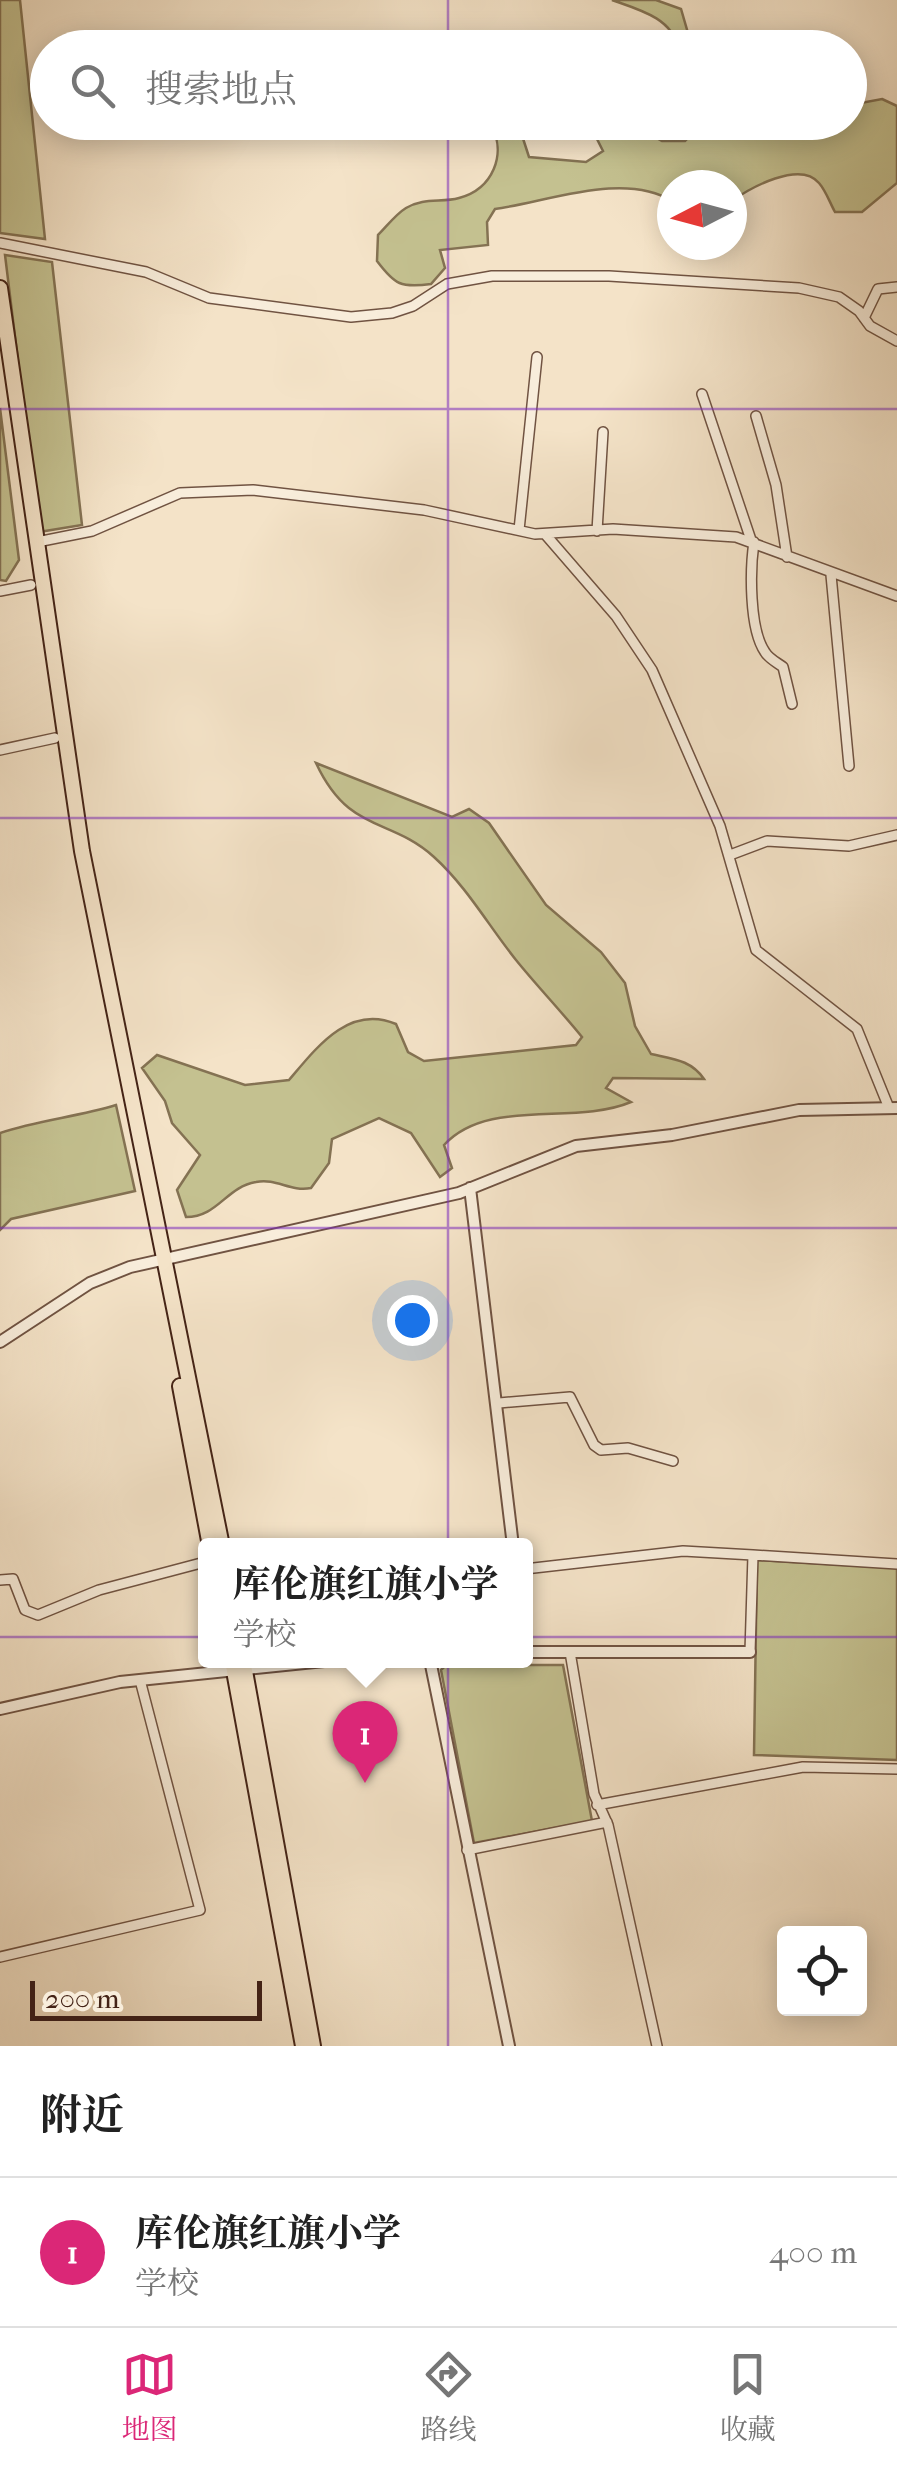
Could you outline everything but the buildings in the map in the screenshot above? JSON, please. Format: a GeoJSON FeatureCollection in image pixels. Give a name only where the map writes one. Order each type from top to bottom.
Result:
{"type":"FeatureCollection","features":[{"type":"Feature","properties":{"kind":"main road"},"geometry":{"type":"LineString","coordinates":[[0,288],[34,543],[82,851],[209,1538]]}},
{"type":"Feature","properties":{"kind":"main road"},"geometry":{"type":"LineString","coordinates":[[0,352],[54,738],[220,1538]]}},
{"type":"Feature","properties":{"kind":"main road"},"geometry":{"type":"LineString","coordinates":[[239,1668],[303,2046]]}},
{"type":"Feature","properties":{"kind":"main road"},"geometry":{"type":"LineString","coordinates":[[239,1668],[312,2046]]}},
{"type":"Feature","properties":{"kind":"street"},"geometry":{"type":"LineString","coordinates":[[0,243],[146,272],[210,298],[351,317],[413,306],[458,281],[542,274],[799,288],[839,297],[870,326],[897,341]]}},
{"type":"Feature","properties":{"kind":"street"},"geometry":{"type":"LineString","coordinates":[[864,318],[878,290],[897,287]]}},
{"type":"Feature","properties":{"kind":"street"},"geometry":{"type":"LineString","coordinates":[[519,530],[537,356]]}},
{"type":"Feature","properties":{"kind":"street"},"geometry":{"type":"LineString","coordinates":[[702,394],[752,541],[750,566],[758,633],[767,656],[784,668],[792,704]]}},
{"type":"Feature","properties":{"kind":"street"},"geometry":{"type":"LineString","coordinates":[[756,416],[776,486],[787,556]]}},
{"type":"Feature","properties":{"kind":"street"},"geometry":{"type":"LineString","coordinates":[[597,530],[603,432]]}},
{"type":"Feature","properties":{"kind":"street"},"geometry":{"type":"LineString","coordinates":[[34,543],[92,531],[180,493],[225,489],[344,498],[545,534],[597,530],[752,541],[831,575],[897,596]]}},
{"type":"Feature","properties":{"kind":"street"},"geometry":{"type":"LineString","coordinates":[[0,1342],[90,1283],[160,1259],[386,1211],[470,1188],[576,1146],[672,1136],[774,1113],[893,1108],[857,1029],[756,950],[730,855],[652,670],[616,616],[545,534]]}},
{"type":"Feature","properties":{"kind":"street"},"geometry":{"type":"LineString","coordinates":[[831,575],[849,766]]}},
{"type":"Feature","properties":{"kind":"street"},"geometry":{"type":"LineString","coordinates":[[0,591],[30,585]]}},
{"type":"Feature","properties":{"kind":"street"},"geometry":{"type":"LineString","coordinates":[[0,750],[54,738]]}},
{"type":"Feature","properties":{"kind":"street"},"geometry":{"type":"LineString","coordinates":[[730,855],[768,841],[849,846],[897,835]]}},
{"type":"Feature","properties":{"kind":"street"},"geometry":{"type":"LineString","coordinates":[[470,1188],[513,1538]]}},
{"type":"Feature","properties":{"kind":"street"},"geometry":{"type":"LineString","coordinates":[[499,1403],[570,1397],[594,1444],[601,1450],[628,1448],[673,1461]]}},
{"type":"Feature","properties":{"kind":"street"},"geometry":{"type":"LineString","coordinates":[[533,1568],[684,1551],[897,1564]]}},
{"type":"Feature","properties":{"kind":"street"},"geometry":{"type":"LineString","coordinates":[[533,1652],[750,1652],[753,1555]]}},
{"type":"Feature","properties":{"kind":"street"},"geometry":{"type":"LineString","coordinates":[[0,1580],[12,1579],[25,1610],[38,1615],[98,1590],[198,1564]]}},
{"type":"Feature","properties":{"kind":"street"},"geometry":{"type":"LineString","coordinates":[[570,1652],[597,1805],[607,1822],[657,2046]]}},
{"type":"Feature","properties":{"kind":"street"},"geometry":{"type":"LineString","coordinates":[[0,1709],[214,1668]]}},
{"type":"Feature","properties":{"kind":"street"},"geometry":{"type":"LineString","coordinates":[[432,1668],[509,2046]]}},
{"type":"Feature","properties":{"kind":"street"},"geometry":{"type":"LineString","coordinates":[[0,1957],[200,1910],[140,1680]]}},
{"type":"Feature","properties":{"kind":"street"},"geometry":{"type":"LineString","coordinates":[[597,1805],[803,1767],[897,1769]]}},
{"type":"Feature","properties":{"kind":"street"},"geometry":{"type":"LineString","coordinates":[[467,1850],[607,1822]]}},
{"type":"Feature","properties":{"kind":"shaded area"},"geometry":{"type":"Polygon","coordinates":[[[0,0],[20,0],[30,96],[30,140],[35,140],[45,239],[0,233],[0,0]]]}},
{"type":"Feature","properties":{"kind":"shaded area"},"geometry":{"type":"Polygon","coordinates":[[[612,0],[656,0],[681,9],[687,30],[670,30],[642,11],[612,0]]]}},
{"type":"Feature","properties":{"kind":"shaded area"},"geometry":{"type":"Polygon","coordinates":[[[882,99],[897,106],[897,183],[862,212],[835,212],[819,183],[800,174],[775,178],[747,192],[747,170],[657,170],[657,194],[631,189],[585,191],[495,209],[487,222],[488,245],[440,250],[445,268],[431,284],[399,283],[377,261],[378,235],[406,208],[419,202],[452,199],[481,187],[494,169],[497,140],[524,140],[529,157],[586,162],[603,151],[598,140],[867,140],[867,102],[882,99]]]}},
{"type":"Feature","properties":{"kind":"shaded area"},"geometry":{"type":"Polygon","coordinates":[[[5,255],[52,262],[82,525],[39,532],[5,255]]]}},
{"type":"Feature","properties":{"kind":"shaded area"},"geometry":{"type":"Polygon","coordinates":[[[0,408],[19,560],[6,581],[0,580],[0,408]]]}},
{"type":"Feature","properties":{"kind":"shaded area"},"geometry":{"type":"Polygon","coordinates":[[[316,763],[452,817],[469,809],[489,823],[546,905],[601,952],[625,983],[635,1026],[651,1054],[687,1064],[704,1079],[613,1078],[606,1088],[631,1102],[608,1109],[484,1121],[462,1130],[444,1145],[452,1168],[440,1177],[411,1133],[379,1118],[332,1139],[329,1163],[311,1188],[256,1182],[206,1212],[186,1217],[177,1190],[200,1155],[172,1123],[165,1101],[142,1068],[157,1055],[245,1085],[289,1080],[335,1032],[363,1020],[396,1024],[408,1052],[424,1061],[576,1045],[582,1037],[446,869],[418,844],[371,822],[342,802],[316,763]]]}},
{"type":"Feature","properties":{"kind":"shaded area"},"geometry":{"type":"Polygon","coordinates":[[[116,1105],[135,1191],[11,1219],[0,1230],[0,1133],[116,1105]]]}},
{"type":"Feature","properties":{"kind":"shaded area"},"geometry":{"type":"Polygon","coordinates":[[[757,1560],[897,1568],[897,1760],[754,1755],[757,1560]]]}},
{"type":"Feature","properties":{"kind":"shaded area"},"geometry":{"type":"Polygon","coordinates":[[[563,1665],[592,1821],[474,1843],[441,1670],[563,1665]]]}},
{"type":"Feature","properties":{"kind":"place","name":"库伦旗红旗小学"},"geometry":{"type":"Point","coordinates":[365,1783]}}]}
